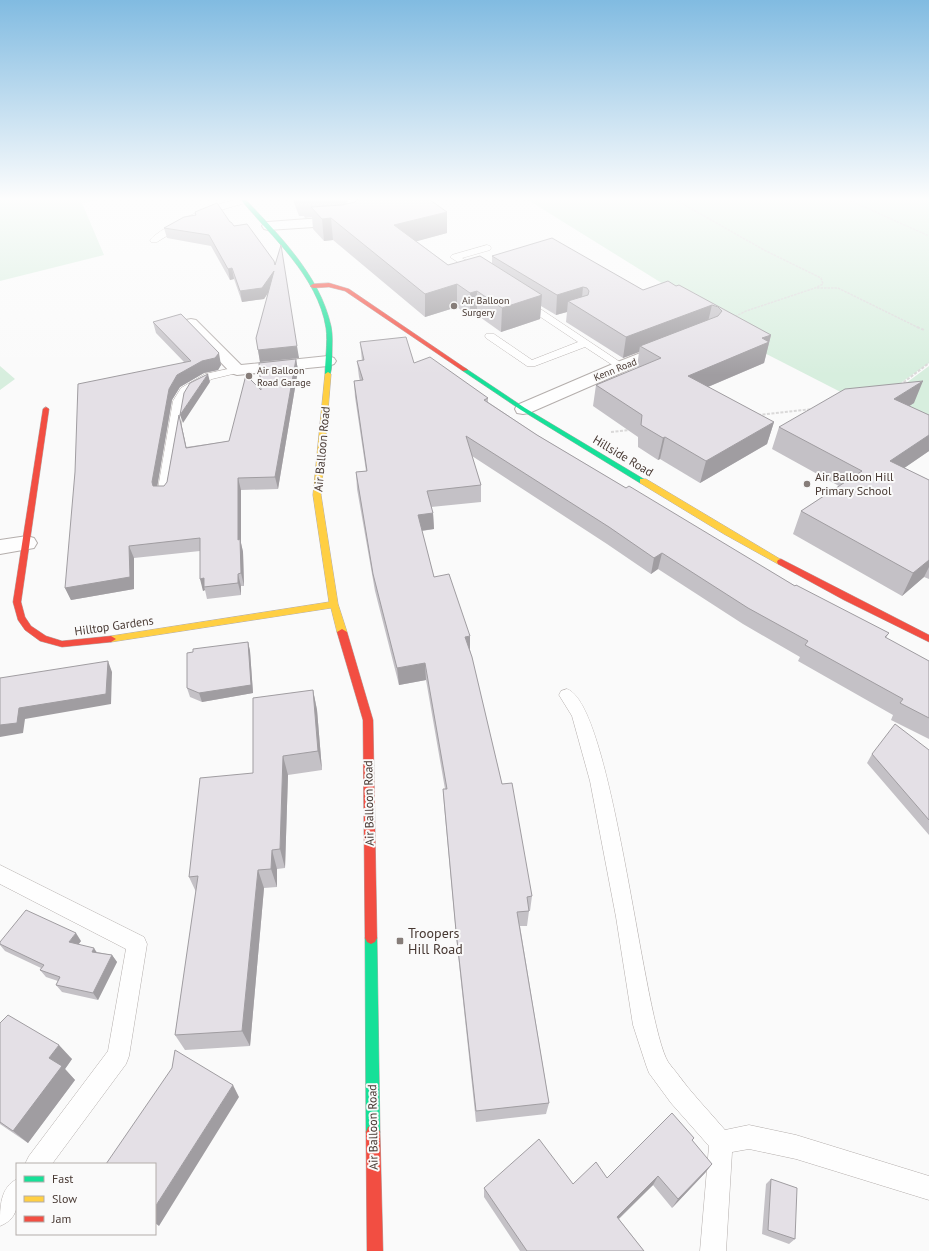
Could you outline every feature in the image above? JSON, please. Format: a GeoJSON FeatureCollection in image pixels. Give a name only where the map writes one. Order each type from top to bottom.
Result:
{"type":"FeatureCollection","features":[{"type":"Feature","properties":{"kind":"street","name":"Air Balloon Road"},"geometry":{"type":"LineString","coordinates":[[294,258],[313,286],[328,326],[328,361],[317,495],[334,604],[368,720],[375,1251]]}},
{"type":"Feature","properties":{"kind":"street","name":"Hillside Road"},"geometry":{"type":"LineString","coordinates":[[313,286],[329,286],[347,290],[523,409],[727,532],[847,598],[929,639]]}},
{"type":"Feature","properties":{"kind":"street"},"geometry":{"type":"LineString","coordinates":[[191,323],[237,370],[328,361]]}},
{"type":"Feature","properties":{"kind":"street","name":"Kenn Road"},"geometry":{"type":"LineString","coordinates":[[523,409],[621,366],[679,343]]}},
{"type":"Feature","properties":{"kind":"street","name":"Hilltop Gardens"},"geometry":{"type":"LineString","coordinates":[[46,409],[17,602],[21,618],[28,628],[43,639],[62,644],[94,642],[334,604]]}},
{"type":"Feature","properties":{"kind":"street"},"geometry":{"type":"LineString","coordinates":[[0,547],[27,543]]}},
{"type":"Feature","properties":{"kind":"lane"},"geometry":{"type":"LineString","coordinates":[[458,258],[488,278]]}},
{"type":"Feature","properties":{"kind":"lane"},"geometry":{"type":"LineString","coordinates":[[514,295],[621,366]]}},
{"type":"Feature","properties":{"kind":"lane"},"geometry":{"type":"LineString","coordinates":[[553,321],[567,316]]}},
{"type":"Feature","properties":{"kind":"lane"},"geometry":{"type":"LineString","coordinates":[[490,336],[530,364],[586,343]]}},
{"type":"Feature","properties":{"kind":"lane"},"geometry":{"type":"LineString","coordinates":[[163,494],[179,401],[186,388],[209,376],[237,370]]}},
{"type":"Feature","properties":{"kind":"lane"},"geometry":{"type":"LineString","coordinates":[[567,695],[580,715],[599,780],[626,917],[644,1025],[657,1065],[679,1095],[721,1142],[712,1251]]}},
{"type":"Feature","properties":{"kind":"lane"},"geometry":{"type":"LineString","coordinates":[[0,874],[137,944],[118,1056],[38,1163]]}},
{"type":"Feature","properties":{"kind":"lane"},"geometry":{"type":"LineString","coordinates":[[721,1142],[749,1136],[796,1147],[929,1188]]}},
{"type":"Feature","properties":{"kind":"lane"},"geometry":{"type":"LineString","coordinates":[[0,1214],[16,1192]]}},
{"type":"Feature","properties":{"kind":"path"},"geometry":{"type":"LineString","coordinates":[[732,319],[746,311],[823,284],[821,278],[781,258]]}},
{"type":"Feature","properties":{"kind":"path"},"geometry":{"type":"LineString","coordinates":[[815,288],[838,288],[924,330]]}},
{"type":"Feature","properties":{"kind":"path"},"geometry":{"type":"LineString","coordinates":[[894,389],[929,363]]}},
{"type":"Feature","properties":{"kind":"path"},"geometry":{"type":"LineString","coordinates":[[756,416],[816,409]]}},
{"type":"Feature","properties":{"kind":"path"},"geometry":{"type":"LineString","coordinates":[[573,439],[603,433],[633,430]]}},
{"type":"Feature","properties":{"kind":"green space"},"geometry":{"type":"Polygon","coordinates":[[[0,258],[90,258],[0,281],[0,258]]]}},
{"type":"Feature","properties":{"kind":"green space"},"geometry":{"type":"Polygon","coordinates":[[[622,258],[929,258],[929,363],[868,406],[733,337],[689,300],[622,258]]]}},
{"type":"Feature","properties":{"kind":"green space"},"geometry":{"type":"Polygon","coordinates":[[[0,366],[15,379],[0,390],[0,366]]]}},
{"type":"Feature","properties":{"kind":"green space"},"geometry":{"type":"Polygon","coordinates":[[[929,366],[929,424],[878,404],[929,366]]]}},
{"type":"Feature","properties":{"kind":"building"},"geometry":{"type":"Polygon","coordinates":[[[222,258],[272,258],[275,265],[277,258],[283,258],[297,346],[258,350],[256,338],[274,271],[262,288],[240,291],[232,268],[228,269],[222,258]]]}},
{"type":"Feature","properties":{"kind":"building"},"geometry":{"type":"Polygon","coordinates":[[[381,258],[439,258],[448,265],[472,258],[484,258],[542,295],[502,308],[477,291],[470,293],[457,284],[425,294],[381,258]]]}},
{"type":"Feature","properties":{"kind":"building"},"geometry":{"type":"Polygon","coordinates":[[[496,258],[588,258],[643,290],[668,281],[676,286],[679,285],[771,335],[762,338],[769,342],[688,376],[774,422],[706,461],[641,425],[642,415],[596,385],[661,358],[640,346],[718,316],[722,311],[718,307],[712,305],[626,337],[568,301],[588,295],[589,291],[587,288],[583,287],[557,295],[496,258]]]}},
{"type":"Feature","properties":{"kind":"building"},"geometry":{"type":"Polygon","coordinates":[[[181,314],[219,353],[215,358],[202,361],[177,375],[169,389],[152,482],[153,486],[164,486],[167,482],[179,415],[186,448],[229,441],[246,375],[261,390],[259,363],[296,359],[275,477],[238,478],[238,540],[240,539],[241,573],[238,574],[238,583],[204,587],[204,578],[200,579],[200,538],[129,546],[130,577],[65,588],[75,472],[78,384],[191,361],[153,322],[181,314]]]}},
{"type":"Feature","properties":{"kind":"building"},"geometry":{"type":"Polygon","coordinates":[[[406,337],[414,363],[430,357],[488,398],[484,400],[537,435],[626,488],[629,486],[795,586],[796,585],[889,633],[885,637],[929,661],[929,718],[900,703],[903,699],[805,645],[808,641],[748,608],[662,553],[654,558],[609,527],[466,436],[481,485],[427,491],[433,513],[418,515],[434,577],[449,574],[470,636],[465,637],[472,657],[502,784],[512,783],[532,896],[527,897],[529,911],[517,912],[549,1103],[476,1111],[456,931],[443,789],[447,789],[425,663],[397,668],[373,574],[356,472],[367,471],[354,381],[363,380],[357,361],[364,360],[360,342],[406,337]]]}},
{"type":"Feature","properties":{"kind":"building"},"geometry":{"type":"Polygon","coordinates":[[[208,374],[180,415],[184,393],[190,383],[208,374]]]}},
{"type":"Feature","properties":{"kind":"building"},"geometry":{"type":"Polygon","coordinates":[[[923,381],[894,399],[929,415],[929,435],[890,461],[929,480],[929,560],[913,573],[801,511],[862,471],[779,427],[845,389],[923,381]]]}},
{"type":"Feature","properties":{"kind":"building"},"geometry":{"type":"Polygon","coordinates":[[[248,642],[251,685],[199,693],[187,688],[187,653],[193,652],[193,649],[248,642]]]}},
{"type":"Feature","properties":{"kind":"building"},"geometry":{"type":"Polygon","coordinates":[[[108,661],[106,694],[19,708],[17,723],[0,725],[0,678],[108,661]]]}},
{"type":"Feature","properties":{"kind":"building"},"geometry":{"type":"Polygon","coordinates":[[[313,690],[318,751],[283,756],[280,849],[272,850],[271,869],[258,870],[242,1031],[175,1035],[198,876],[189,877],[200,778],[253,773],[253,698],[313,690]]]}},
{"type":"Feature","properties":{"kind":"building"},"geometry":{"type":"Polygon","coordinates":[[[895,724],[929,750],[929,820],[872,754],[895,724]]]}},
{"type":"Feature","properties":{"kind":"building"},"geometry":{"type":"Polygon","coordinates":[[[26,910],[76,933],[69,942],[94,948],[92,952],[112,955],[93,993],[56,985],[60,977],[40,970],[44,965],[0,944],[0,942],[26,910]]]}},
{"type":"Feature","properties":{"kind":"building"},"geometry":{"type":"Polygon","coordinates":[[[8,1015],[59,1045],[49,1058],[62,1066],[13,1131],[0,1122],[0,1023],[8,1015]]]}},
{"type":"Feature","properties":{"kind":"building"},"geometry":{"type":"Polygon","coordinates":[[[175,1050],[233,1085],[156,1205],[156,1163],[107,1163],[172,1068],[175,1050]]]}},
{"type":"Feature","properties":{"kind":"building"},"geometry":{"type":"Polygon","coordinates":[[[672,1113],[694,1138],[692,1140],[712,1164],[678,1199],[658,1176],[617,1217],[644,1251],[527,1251],[484,1188],[539,1139],[573,1184],[596,1162],[607,1178],[672,1113]]]}},
{"type":"Feature","properties":{"kind":"building"},"geometry":{"type":"Polygon","coordinates":[[[771,1179],[797,1188],[795,1239],[768,1230],[771,1179]]]}},
{"type":"Feature","properties":{"kind":"traffic: fast"},"geometry":{"type":"LineString","coordinates":[[295,258],[314,289],[328,325],[328,374]]}},
{"type":"Feature","properties":{"kind":"traffic: fast"},"geometry":{"type":"LineString","coordinates":[[465,370],[523,409],[643,481]]}},
{"type":"Feature","properties":{"kind":"traffic: fast"},"geometry":{"type":"LineString","coordinates":[[371,938],[373,1132]]}},
{"type":"Feature","properties":{"kind":"traffic: slow"},"geometry":{"type":"LineString","coordinates":[[328,374],[317,495],[334,604],[342,632]]}},
{"type":"Feature","properties":{"kind":"traffic: slow"},"geometry":{"type":"LineString","coordinates":[[643,481],[727,532],[781,562]]}},
{"type":"Feature","properties":{"kind":"traffic: slow"},"geometry":{"type":"LineString","coordinates":[[111,639],[334,604]]}},
{"type":"Feature","properties":{"kind":"traffic: jam"},"geometry":{"type":"LineString","coordinates":[[313,286],[329,285],[347,290],[465,370]]}},
{"type":"Feature","properties":{"kind":"traffic: jam"},"geometry":{"type":"LineString","coordinates":[[46,409],[17,602],[21,618],[28,628],[43,639],[62,644],[111,639]]}},
{"type":"Feature","properties":{"kind":"traffic: jam"},"geometry":{"type":"LineString","coordinates":[[781,562],[847,598],[929,639]]}},
{"type":"Feature","properties":{"kind":"traffic: jam"},"geometry":{"type":"LineString","coordinates":[[342,632],[368,720],[371,938]]}},
{"type":"Feature","properties":{"kind":"traffic: jam"},"geometry":{"type":"LineString","coordinates":[[373,1132],[375,1251]]}},
{"type":"Feature","properties":{"kind":"place","name":"Air Balloon Surgery"},"geometry":{"type":"Point","coordinates":[454,306]}},
{"type":"Feature","properties":{"kind":"place","name":"Air Balloon Road Garage"},"geometry":{"type":"Point","coordinates":[249,376]}},
{"type":"Feature","properties":{"kind":"place","name":"Air Balloon Hill Primary School"},"geometry":{"type":"Point","coordinates":[807,484]}},
{"type":"Feature","properties":{"kind":"place","name":"Troopers Hill Road"},"geometry":{"type":"Point","coordinates":[400,941]}}]}
